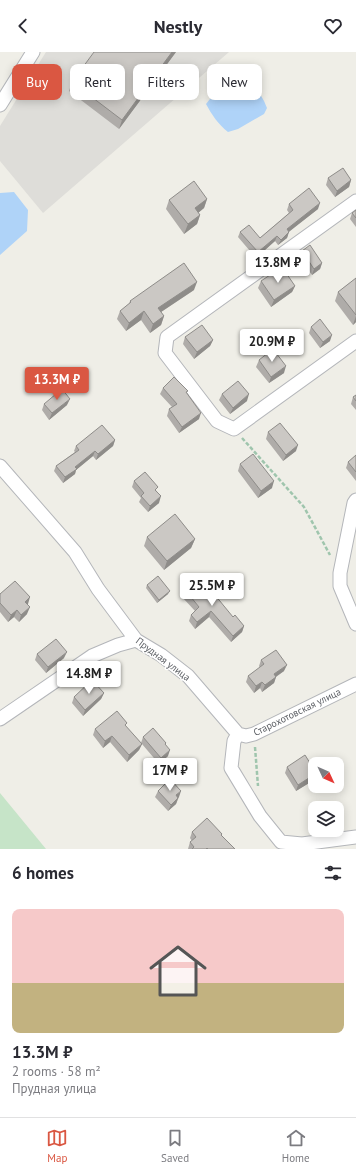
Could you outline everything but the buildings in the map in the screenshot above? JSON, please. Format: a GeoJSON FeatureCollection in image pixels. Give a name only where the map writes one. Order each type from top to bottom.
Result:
{"type":"FeatureCollection","features":[{"type":"Feature","properties":{"kind":"street"},"geometry":{"type":"LineString","coordinates":[[0,105],[33,52]]}},
{"type":"Feature","properties":{"kind":"street"},"geometry":{"type":"LineString","coordinates":[[356,201],[167,337],[165,353],[217,421],[234,429],[356,341]]}},
{"type":"Feature","properties":{"kind":"street","name":"Прудная улица"},"geometry":{"type":"LineString","coordinates":[[0,466],[75,552],[98,589],[136,640],[161,655],[188,676],[238,734]]}},
{"type":"Feature","properties":{"kind":"street"},"geometry":{"type":"LineString","coordinates":[[355,501],[340,573],[340,586],[356,624]]}},
{"type":"Feature","properties":{"kind":"street"},"geometry":{"type":"LineString","coordinates":[[0,719],[92,656],[136,640]]}},
{"type":"Feature","properties":{"kind":"street","name":"Старохотовская улица"},"geometry":{"type":"LineString","coordinates":[[238,734],[246,736],[254,734],[356,684]]}},
{"type":"Feature","properties":{"kind":"street"},"geometry":{"type":"LineString","coordinates":[[238,734],[234,741],[231,768],[260,816],[281,842],[302,844],[356,837]]}},
{"type":"Feature","properties":{"kind":"path"},"geometry":{"type":"LineString","coordinates":[[234,429],[304,507],[340,573]]}},
{"type":"Feature","properties":{"kind":"path"},"geometry":{"type":"LineString","coordinates":[[254,734],[258,786]]}},
{"type":"Feature","properties":{"kind":"shaded area"},"geometry":{"type":"Polygon","coordinates":[[[46,52],[229,52],[215,64],[207,64],[207,71],[199,78],[199,64],[133,64],[133,100],[174,100],[43,213],[0,161],[0,126],[16,100],[62,100],[62,64],[39,64],[46,52]]]}},
{"type":"Feature","properties":{"kind":"green space"},"geometry":{"type":"Polygon","coordinates":[[[0,793],[46,849],[0,849],[0,793]]]}},
{"type":"Feature","properties":{"kind":"water"},"geometry":{"type":"Polygon","coordinates":[[[262,98],[267,108],[264,114],[238,129],[228,132],[221,126],[206,104],[209,100],[262,100],[262,98]]]}},
{"type":"Feature","properties":{"kind":"water"},"geometry":{"type":"Polygon","coordinates":[[[14,192],[28,210],[27,231],[0,255],[0,193],[14,192]]]}}]}
